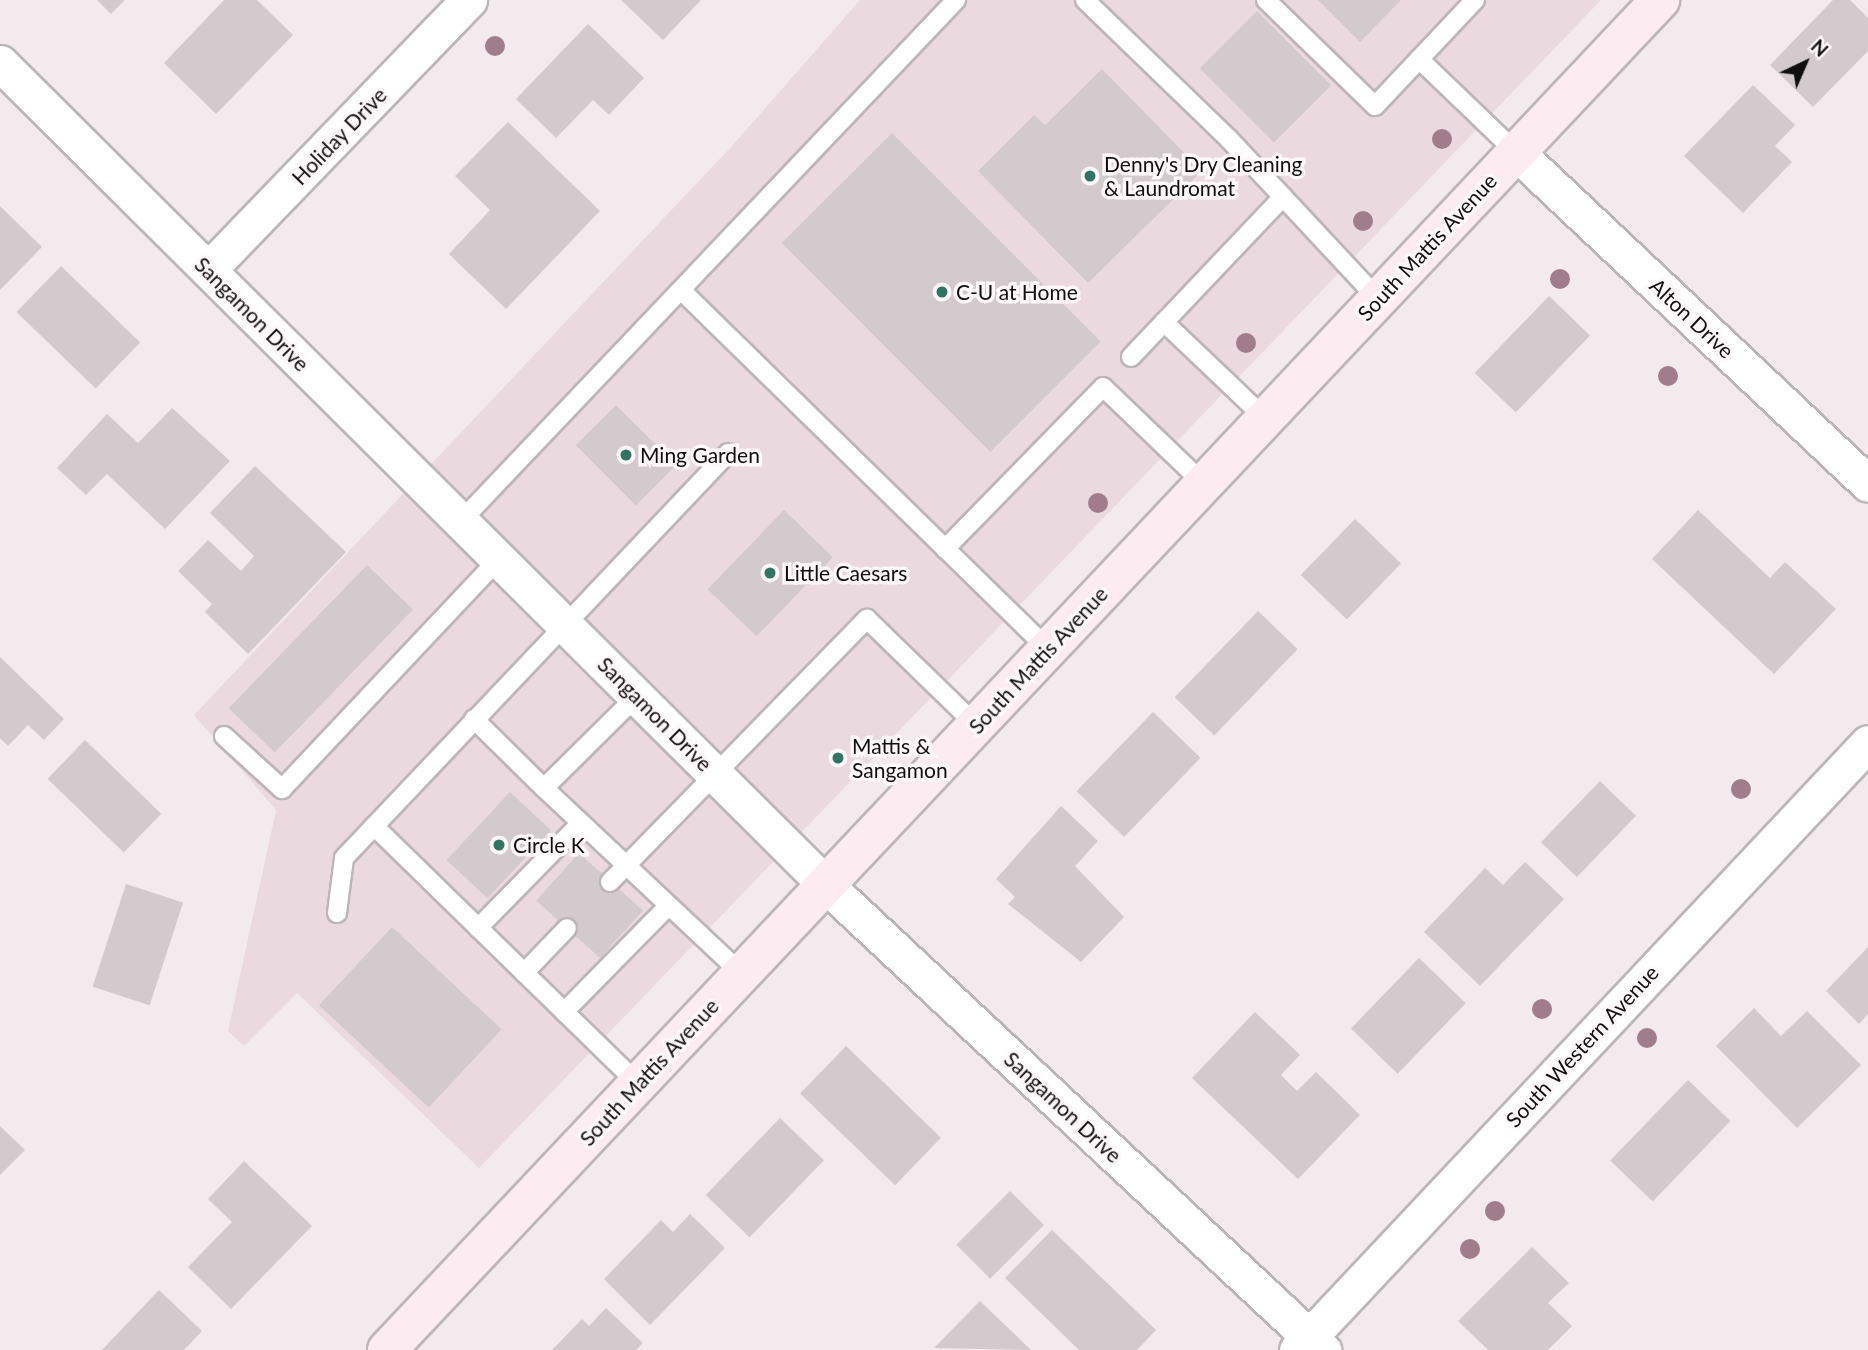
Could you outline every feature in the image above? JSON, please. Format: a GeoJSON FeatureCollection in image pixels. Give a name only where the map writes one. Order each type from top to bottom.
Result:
{"type":"FeatureCollection","features":[{"type":"Feature","properties":{"kind":"main road","name":"South Mattis Avenue"},"geometry":{"type":"LineString","coordinates":[[387,1350],[1660,0]]}},
{"type":"Feature","properties":{"kind":"street","name":"Holiday Drive"},"geometry":{"type":"LineString","coordinates":[[208,270],[469,0]]}},
{"type":"Feature","properties":{"kind":"street","name":"Sangamon Drive"},"geometry":{"type":"LineString","coordinates":[[0,63],[500,558],[825,885],[1310,1346]]}},
{"type":"Feature","properties":{"kind":"street","name":"Alton Drive"},"geometry":{"type":"LineString","coordinates":[[1517,153],[1868,484]]}},
{"type":"Feature","properties":{"kind":"street","name":"South Western Avenue"},"geometry":{"type":"LineString","coordinates":[[1310,1346],[1868,743]]}},
{"type":"Feature","properties":{"kind":"lane"},"geometry":{"type":"LineString","coordinates":[[461,521],[956,0]]}},
{"type":"Feature","properties":{"kind":"lane"},"geometry":{"type":"LineString","coordinates":[[1085,0],[1283,197],[1378,299]]}},
{"type":"Feature","properties":{"kind":"lane"},"geometry":{"type":"LineString","coordinates":[[1266,0],[1375,106],[1475,0]]}},
{"type":"Feature","properties":{"kind":"lane"},"geometry":{"type":"LineString","coordinates":[[1419,59],[1517,153]]}},
{"type":"Feature","properties":{"kind":"lane"},"geometry":{"type":"LineString","coordinates":[[1131,357],[1283,197]]}},
{"type":"Feature","properties":{"kind":"lane"},"geometry":{"type":"LineString","coordinates":[[681,290],[1048,649]]}},
{"type":"Feature","properties":{"kind":"lane"},"geometry":{"type":"LineString","coordinates":[[1164,322],[1266,419]]}},
{"type":"Feature","properties":{"kind":"lane"},"geometry":{"type":"LineString","coordinates":[[945,549],[1103,387],[1204,484]]}},
{"type":"Feature","properties":{"kind":"lane"},"geometry":{"type":"LineString","coordinates":[[337,913],[344,858],[727,453]]}},
{"type":"Feature","properties":{"kind":"lane"},"geometry":{"type":"LineString","coordinates":[[224,736],[282,789],[500,558]]}},
{"type":"Feature","properties":{"kind":"lane"},"geometry":{"type":"LineString","coordinates":[[610,882],[867,619],[976,725]]}},
{"type":"Feature","properties":{"kind":"lane"},"geometry":{"type":"LineString","coordinates":[[544,788],[637,696]]}},
{"type":"Feature","properties":{"kind":"lane"},"geometry":{"type":"LineString","coordinates":[[474,719],[625,866],[742,974]]}},
{"type":"Feature","properties":{"kind":"lane"},"geometry":{"type":"LineString","coordinates":[[478,928],[581,823]]}},
{"type":"Feature","properties":{"kind":"lane"},"geometry":{"type":"LineString","coordinates":[[374,826],[638,1084]]}},
{"type":"Feature","properties":{"kind":"lane"},"geometry":{"type":"LineString","coordinates":[[564,1012],[668,906]]}},
{"type":"Feature","properties":{"kind":"lane"},"geometry":{"type":"LineString","coordinates":[[524,973],[567,928]]}},
{"type":"Feature","properties":{"kind":"shaded area"},"geometry":{"type":"Polygon","coordinates":[[[860,0],[1601,0],[479,1168],[297,993],[244,1046],[228,1031],[276,810],[194,715],[731,147],[860,0]]]}},
{"type":"Feature","properties":{"kind":"building"},"geometry":{"type":"Polygon","coordinates":[[[97,0],[125,0],[111,14],[97,0]]]}},
{"type":"Feature","properties":{"kind":"building"},"geometry":{"type":"Polygon","coordinates":[[[224,0],[257,0],[293,35],[216,114],[164,63],[224,0]]]}},
{"type":"Feature","properties":{"kind":"building"},"geometry":{"type":"Polygon","coordinates":[[[621,0],[701,0],[663,40],[621,0]]]}},
{"type":"Feature","properties":{"kind":"building"},"geometry":{"type":"Polygon","coordinates":[[[1318,0],[1401,0],[1360,42],[1318,0]]]}},
{"type":"Feature","properties":{"kind":"building"},"geometry":{"type":"Polygon","coordinates":[[[1833,0],[1850,0],[1868,18],[1868,51],[1813,107],[1770,65],[1833,0]]]}},
{"type":"Feature","properties":{"kind":"building"},"geometry":{"type":"Polygon","coordinates":[[[1257,11],[1331,85],[1274,143],[1200,68],[1257,11]]]}},
{"type":"Feature","properties":{"kind":"building"},"geometry":{"type":"Polygon","coordinates":[[[588,24],[644,78],[609,115],[593,100],[556,138],[516,99],[588,24]]]}},
{"type":"Feature","properties":{"kind":"building","name":"Denny's Dry Cleaning & Laundromat"},"geometry":{"type":"Polygon","coordinates":[[[1102,69],[1202,171],[1088,283],[978,171],[1034,115],[1045,125],[1102,69]]]}},
{"type":"Feature","properties":{"kind":"building"},"geometry":{"type":"Polygon","coordinates":[[[1753,85],[1795,125],[1775,146],[1792,162],[1743,213],[1684,156],[1753,85]]]}},
{"type":"Feature","properties":{"kind":"building"},"geometry":{"type":"Polygon","coordinates":[[[508,122],[600,211],[506,309],[449,254],[490,210],[455,176],[508,122]]]}},
{"type":"Feature","properties":{"kind":"building","name":"C-U at Home"},"geometry":{"type":"Polygon","coordinates":[[[892,133],[1101,342],[990,452],[782,243],[892,133]]]}},
{"type":"Feature","properties":{"kind":"building"},"geometry":{"type":"Polygon","coordinates":[[[0,206],[42,247],[0,290],[0,206]]]}},
{"type":"Feature","properties":{"kind":"building"},"geometry":{"type":"Polygon","coordinates":[[[61,266],[140,342],[96,388],[17,312],[61,266]]]}},
{"type":"Feature","properties":{"kind":"building"},"geometry":{"type":"Polygon","coordinates":[[[1549,296],[1590,336],[1516,413],[1475,373],[1549,296]]]}},
{"type":"Feature","properties":{"kind":"building","name":"Ming Garden"},"geometry":{"type":"Polygon","coordinates":[[[616,405],[676,465],[636,505],[576,445],[616,405]]]}},
{"type":"Feature","properties":{"kind":"building"},"geometry":{"type":"Polygon","coordinates":[[[172,408],[230,461],[165,529],[107,474],[86,495],[57,468],[107,414],[138,443],[172,408]]]}},
{"type":"Feature","properties":{"kind":"building"},"geometry":{"type":"Polygon","coordinates":[[[255,466],[346,552],[248,654],[205,612],[212,604],[178,571],[208,540],[241,571],[254,556],[210,513],[255,466]]]}},
{"type":"Feature","properties":{"kind":"building","name":"Little Caesars"},"geometry":{"type":"Polygon","coordinates":[[[784,510],[833,557],[757,636],[708,589],[784,510]]]}},
{"type":"Feature","properties":{"kind":"building"},"geometry":{"type":"Polygon","coordinates":[[[1698,510],[1770,578],[1785,562],[1836,609],[1774,674],[1652,559],[1698,510]]]}},
{"type":"Feature","properties":{"kind":"building"},"geometry":{"type":"Polygon","coordinates":[[[1355,519],[1401,563],[1347,620],[1301,575],[1355,519]]]}},
{"type":"Feature","properties":{"kind":"building"},"geometry":{"type":"Polygon","coordinates":[[[367,565],[413,609],[275,753],[229,708],[367,565]]]}},
{"type":"Feature","properties":{"kind":"building"},"geometry":{"type":"Polygon","coordinates":[[[1258,611],[1298,649],[1214,736],[1175,697],[1258,611]]]}},
{"type":"Feature","properties":{"kind":"building"},"geometry":{"type":"Polygon","coordinates":[[[0,657],[64,719],[44,740],[28,725],[8,746],[0,738],[0,657]]]}},
{"type":"Feature","properties":{"kind":"building"},"geometry":{"type":"Polygon","coordinates":[[[1153,712],[1200,758],[1124,837],[1077,791],[1153,712]]]}},
{"type":"Feature","properties":{"kind":"building"},"geometry":{"type":"Polygon","coordinates":[[[85,740],[161,814],[124,852],[47,779],[85,740]]]}},
{"type":"Feature","properties":{"kind":"building"},"geometry":{"type":"Polygon","coordinates":[[[1600,781],[1636,816],[1577,877],[1541,842],[1600,781]]]}},
{"type":"Feature","properties":{"kind":"building","name":"Circle K"},"geometry":{"type":"Polygon","coordinates":[[[510,792],[551,830],[488,898],[447,860],[510,792]]]}},
{"type":"Feature","properties":{"kind":"building"},"geometry":{"type":"Polygon","coordinates":[[[1061,806],[1098,841],[1075,866],[1124,917],[1081,962],[1008,904],[1015,897],[996,879],[1061,806]]]}},
{"type":"Feature","properties":{"kind":"building"},"geometry":{"type":"Polygon","coordinates":[[[579,853],[643,911],[600,958],[536,901],[579,853]]]}},
{"type":"Feature","properties":{"kind":"building"},"geometry":{"type":"Polygon","coordinates":[[[1525,862],[1564,899],[1480,986],[1424,932],[1485,868],[1503,885],[1525,862]]]}},
{"type":"Feature","properties":{"kind":"building"},"geometry":{"type":"Polygon","coordinates":[[[126,884],[183,903],[150,1005],[93,987],[126,884]]]}},
{"type":"Feature","properties":{"kind":"building"},"geometry":{"type":"Polygon","coordinates":[[[392,927],[502,1029],[429,1108],[319,1005],[392,927]]]}},
{"type":"Feature","properties":{"kind":"building"},"geometry":{"type":"Polygon","coordinates":[[[1868,947],[1868,1014],[1859,1024],[1826,991],[1868,947]]]}},
{"type":"Feature","properties":{"kind":"building"},"geometry":{"type":"Polygon","coordinates":[[[1419,958],[1466,1003],[1398,1074],[1351,1028],[1419,958]]]}},
{"type":"Feature","properties":{"kind":"building"},"geometry":{"type":"Polygon","coordinates":[[[1754,1008],[1781,1036],[1807,1011],[1861,1065],[1797,1128],[1716,1046],[1754,1008]]]}},
{"type":"Feature","properties":{"kind":"building"},"geometry":{"type":"Polygon","coordinates":[[[1255,1012],[1300,1055],[1281,1075],[1297,1091],[1316,1072],[1360,1115],[1298,1179],[1192,1078],[1255,1012]]]}},
{"type":"Feature","properties":{"kind":"building"},"geometry":{"type":"Polygon","coordinates":[[[846,1046],[941,1138],[895,1185],[800,1093],[846,1046]]]}},
{"type":"Feature","properties":{"kind":"building"},"geometry":{"type":"Polygon","coordinates":[[[1688,1080],[1730,1121],[1653,1202],[1610,1161],[1688,1080]]]}},
{"type":"Feature","properties":{"kind":"building"},"geometry":{"type":"Polygon","coordinates":[[[780,1118],[824,1160],[750,1237],[706,1195],[780,1118]]]}},
{"type":"Feature","properties":{"kind":"building"},"geometry":{"type":"Polygon","coordinates":[[[0,1126],[25,1150],[0,1175],[0,1126]]]}},
{"type":"Feature","properties":{"kind":"building"},"geometry":{"type":"Polygon","coordinates":[[[244,1161],[312,1226],[231,1309],[188,1267],[232,1222],[208,1199],[244,1161]]]}},
{"type":"Feature","properties":{"kind":"building"},"geometry":{"type":"Polygon","coordinates":[[[1010,1191],[1044,1225],[990,1279],[956,1245],[1010,1191]]]}},
{"type":"Feature","properties":{"kind":"building"},"geometry":{"type":"Polygon","coordinates":[[[690,1214],[725,1248],[650,1325],[604,1279],[661,1220],[673,1232],[690,1214]]]}},
{"type":"Feature","properties":{"kind":"building"},"geometry":{"type":"Polygon","coordinates":[[[1052,1230],[1156,1330],[1137,1350],[1079,1350],[1005,1278],[1052,1230]]]}},
{"type":"Feature","properties":{"kind":"building"},"geometry":{"type":"Polygon","coordinates":[[[1532,1247],[1569,1283],[1548,1303],[1572,1326],[1548,1350],[1488,1350],[1458,1321],[1532,1247]]]}},
{"type":"Feature","properties":{"kind":"building"},"geometry":{"type":"Polygon","coordinates":[[[159,1290],[202,1331],[184,1350],[102,1350],[159,1290]]]}},
{"type":"Feature","properties":{"kind":"building"},"geometry":{"type":"Polygon","coordinates":[[[980,1301],[1031,1350],[934,1348],[980,1301]]]}},
{"type":"Feature","properties":{"kind":"building"},"geometry":{"type":"Polygon","coordinates":[[[606,1308],[643,1343],[636,1350],[552,1350],[582,1319],[589,1326],[606,1308]]]}},
{"type":"Feature","properties":{"kind":"place","name":"Denny's Dry Cleaning & Laundromat"},"geometry":{"type":"Point","coordinates":[1090,176]}},
{"type":"Feature","properties":{"kind":"place","name":"C-U at Home"},"geometry":{"type":"Point","coordinates":[942,292]}},
{"type":"Feature","properties":{"kind":"place","name":"Ming Garden"},"geometry":{"type":"Point","coordinates":[626,455]}},
{"type":"Feature","properties":{"kind":"place","name":"Little Caesars"},"geometry":{"type":"Point","coordinates":[770,573]}},
{"type":"Feature","properties":{"kind":"place","name":"Mattis & Sangamon"},"geometry":{"type":"Point","coordinates":[838,758]}},
{"type":"Feature","properties":{"kind":"place","name":"Circle K"},"geometry":{"type":"Point","coordinates":[499,845]}}]}
